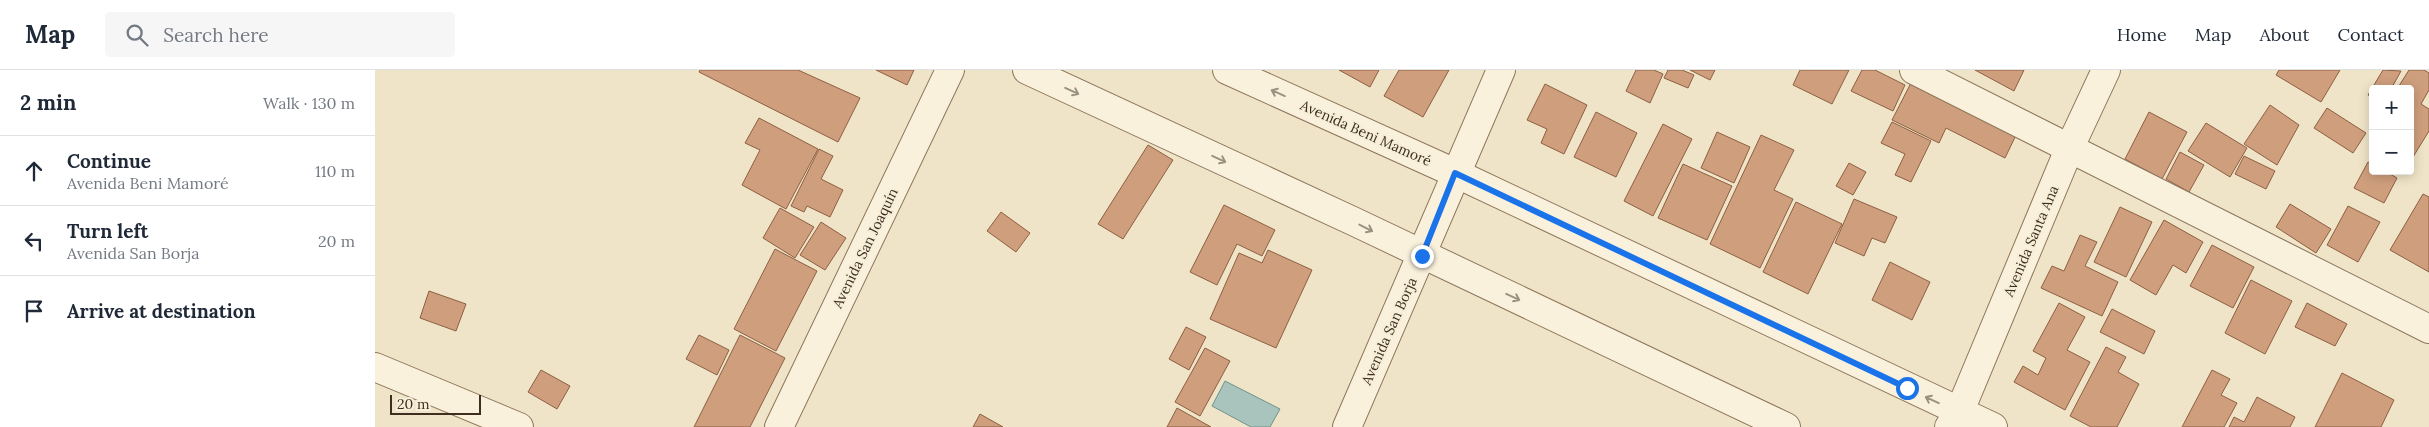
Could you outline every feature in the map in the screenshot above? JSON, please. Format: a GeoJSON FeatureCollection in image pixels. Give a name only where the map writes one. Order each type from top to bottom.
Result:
{"type":"FeatureCollection","features":[{"type":"Feature","properties":{"kind":"street","name":"Avenida San Joaquín"},"geometry":{"type":"LineString","coordinates":[[779,427],[950,70]]}},
{"type":"Feature","properties":{"kind":"street"},"geometry":{"type":"LineString","coordinates":[[1027,70],[1355,222],[1422,256],[1786,427]]}},
{"type":"Feature","properties":{"kind":"street","name":"Avenida Beni Mamoré"},"geometry":{"type":"LineString","coordinates":[[1227,70],[1455,173],[1955,422],[1993,427]]}},
{"type":"Feature","properties":{"kind":"street","name":"Avenida San Borja"},"geometry":{"type":"LineString","coordinates":[[1347,427],[1501,70]]}},
{"type":"Feature","properties":{"kind":"street"},"geometry":{"type":"LineString","coordinates":[[1914,70],[2429,328]]}},
{"type":"Feature","properties":{"kind":"street","name":"Avenida Santa Ana"},"geometry":{"type":"LineString","coordinates":[[1955,422],[2070,147],[2106,70]]}},
{"type":"Feature","properties":{"kind":"street"},"geometry":{"type":"LineString","coordinates":[[375,368],[519,427]]}},
{"type":"Feature","properties":{"kind":"street"},"geometry":{"type":"LineString","coordinates":[[375,385],[481,427]]}},
{"type":"Feature","properties":{"kind":"water"},"geometry":{"type":"Polygon","coordinates":[[[1225,381],[1280,409],[1270,427],[1251,427],[1212,406],[1225,381]]]}},
{"type":"Feature","properties":{"kind":"building"},"geometry":{"type":"Polygon","coordinates":[[[700,70],[798,70],[860,98],[838,142],[699,72],[700,70]]]}},
{"type":"Feature","properties":{"kind":"building"},"geometry":{"type":"Polygon","coordinates":[[[876,70],[914,70],[907,85],[876,70]]]}},
{"type":"Feature","properties":{"kind":"building"},"geometry":{"type":"Polygon","coordinates":[[[1339,70],[1379,70],[1370,87],[1339,70]]]}},
{"type":"Feature","properties":{"kind":"building"},"geometry":{"type":"Polygon","coordinates":[[[1399,70],[1449,70],[1423,117],[1384,96],[1399,70]]]}},
{"type":"Feature","properties":{"kind":"building"},"geometry":{"type":"Polygon","coordinates":[[[1636,70],[1654,70],[1663,74],[1650,103],[1626,91],[1636,70]]]}},
{"type":"Feature","properties":{"kind":"building"},"geometry":{"type":"Polygon","coordinates":[[[1668,70],[1682,70],[1694,75],[1688,88],[1664,78],[1668,70]]]}},
{"type":"Feature","properties":{"kind":"building"},"geometry":{"type":"Polygon","coordinates":[[[1690,70],[1715,70],[1710,80],[1690,70]]]}},
{"type":"Feature","properties":{"kind":"building"},"geometry":{"type":"Polygon","coordinates":[[[1800,70],[1849,70],[1832,104],[1793,85],[1800,70]]]}},
{"type":"Feature","properties":{"kind":"building"},"geometry":{"type":"Polygon","coordinates":[[[1862,70],[1875,70],[1905,85],[1893,111],[1851,91],[1862,70]]]}},
{"type":"Feature","properties":{"kind":"building"},"geometry":{"type":"Polygon","coordinates":[[[1975,70],[2024,70],[2014,91],[1975,70]]]}},
{"type":"Feature","properties":{"kind":"building"},"geometry":{"type":"Polygon","coordinates":[[[2279,70],[2340,70],[2321,102],[2276,75],[2279,70]]]}},
{"type":"Feature","properties":{"kind":"building"},"geometry":{"type":"Polygon","coordinates":[[[2383,70],[2401,71],[2393,85],[2374,85],[2383,70]]]}},
{"type":"Feature","properties":{"kind":"building"},"geometry":{"type":"Polygon","coordinates":[[[2409,70],[2424,70],[2429,73],[2429,90],[2421,104],[2429,109],[2429,131],[2414,155],[2414,85],[2400,85],[2409,70]]]}},
{"type":"Feature","properties":{"kind":"building"},"geometry":{"type":"Polygon","coordinates":[[[1913,79],[2018,131],[2005,158],[1946,128],[1939,143],[1892,120],[1913,79]]]}},
{"type":"Feature","properties":{"kind":"building"},"geometry":{"type":"Polygon","coordinates":[[[1545,84],[1587,105],[1564,154],[1541,143],[1547,129],[1527,120],[1545,84]]]}},
{"type":"Feature","properties":{"kind":"building"},"geometry":{"type":"Polygon","coordinates":[[[2270,105],[2299,125],[2277,165],[2244,144],[2270,105]]]}},
{"type":"Feature","properties":{"kind":"building"},"geometry":{"type":"Polygon","coordinates":[[[2327,108],[2366,133],[2353,153],[2314,128],[2327,108]]]}},
{"type":"Feature","properties":{"kind":"building"},"geometry":{"type":"Polygon","coordinates":[[[1596,112],[1637,133],[1616,177],[1574,157],[1596,112]]]}},
{"type":"Feature","properties":{"kind":"building"},"geometry":{"type":"Polygon","coordinates":[[[2149,112],[2187,132],[2162,179],[2125,159],[2149,112]]]}},
{"type":"Feature","properties":{"kind":"building"},"geometry":{"type":"Polygon","coordinates":[[[759,118],[818,149],[786,209],[742,185],[760,150],[745,143],[759,118]]]}},
{"type":"Feature","properties":{"kind":"building"},"geometry":{"type":"Polygon","coordinates":[[[1892,122],[1931,141],[1911,182],[1895,175],[1905,154],[1881,143],[1892,122]]]}},
{"type":"Feature","properties":{"kind":"building"},"geometry":{"type":"Polygon","coordinates":[[[2206,123],[2247,148],[2230,177],[2188,151],[2206,123]]]}},
{"type":"Feature","properties":{"kind":"building"},"geometry":{"type":"Polygon","coordinates":[[[1663,124],[1692,139],[1653,216],[1624,201],[1663,124]]]}},
{"type":"Feature","properties":{"kind":"building"},"geometry":{"type":"Polygon","coordinates":[[[1717,132],[1750,147],[1734,183],[1701,168],[1717,132]]]}},
{"type":"Feature","properties":{"kind":"building"},"geometry":{"type":"Polygon","coordinates":[[[1761,135],[1794,150],[1774,190],[1793,199],[1760,268],[1710,244],[1761,135]]]}},
{"type":"Feature","properties":{"kind":"building"},"geometry":{"type":"Polygon","coordinates":[[[1148,145],[1173,160],[1123,239],[1098,224],[1148,145]]]}},
{"type":"Feature","properties":{"kind":"building"},"geometry":{"type":"Polygon","coordinates":[[[819,149],[833,156],[821,179],[843,190],[830,217],[807,206],[804,212],[791,206],[819,149]]]}},
{"type":"Feature","properties":{"kind":"building"},"geometry":{"type":"Polygon","coordinates":[[[2180,152],[2204,165],[2189,192],[2166,179],[2180,152]]]}},
{"type":"Feature","properties":{"kind":"building"},"geometry":{"type":"Polygon","coordinates":[[[2244,156],[2275,171],[2266,189],[2235,174],[2244,156]]]}},
{"type":"Feature","properties":{"kind":"building"},"geometry":{"type":"Polygon","coordinates":[[[2368,162],[2369,175],[2392,175],[2397,178],[2384,203],[2354,188],[2368,162]]]}},
{"type":"Feature","properties":{"kind":"building"},"geometry":{"type":"Polygon","coordinates":[[[1849,163],[1866,172],[1853,195],[1836,186],[1849,163]]]}},
{"type":"Feature","properties":{"kind":"building"},"geometry":{"type":"Polygon","coordinates":[[[1683,164],[1732,186],[1707,240],[1658,218],[1683,164]]]}},
{"type":"Feature","properties":{"kind":"building"},"geometry":{"type":"Polygon","coordinates":[[[2423,194],[2429,197],[2429,272],[2390,250],[2423,194]]]}},
{"type":"Feature","properties":{"kind":"building"},"geometry":{"type":"Polygon","coordinates":[[[1854,199],[1897,217],[1885,243],[1872,238],[1864,256],[1835,243],[1854,199]]]}},
{"type":"Feature","properties":{"kind":"building"},"geometry":{"type":"Polygon","coordinates":[[[1796,202],[1842,224],[1808,294],[1763,272],[1796,202]]]}},
{"type":"Feature","properties":{"kind":"building"},"geometry":{"type":"Polygon","coordinates":[[[2290,204],[2331,229],[2316,253],[2276,227],[2290,204]]]}},
{"type":"Feature","properties":{"kind":"building"},"geometry":{"type":"Polygon","coordinates":[[[1224,205],[1275,230],[1262,256],[1237,244],[1217,285],[1190,272],[1224,205]]]}},
{"type":"Feature","properties":{"kind":"building"},"geometry":{"type":"Polygon","coordinates":[[[2348,206],[2380,222],[2358,262],[2327,245],[2348,206]]]}},
{"type":"Feature","properties":{"kind":"building"},"geometry":{"type":"Polygon","coordinates":[[[2120,207],[2152,222],[2126,277],[2094,262],[2120,207]]]}},
{"type":"Feature","properties":{"kind":"building"},"geometry":{"type":"Polygon","coordinates":[[[780,208],[814,227],[795,258],[763,238],[780,208]]]}},
{"type":"Feature","properties":{"kind":"building"},"geometry":{"type":"Polygon","coordinates":[[[1001,212],[1030,233],[1016,252],[987,231],[1001,212]]]}},
{"type":"Feature","properties":{"kind":"building"},"geometry":{"type":"Polygon","coordinates":[[[2164,220],[2203,242],[2186,273],[2173,265],[2156,295],[2130,280],[2164,220]]]}},
{"type":"Feature","properties":{"kind":"building"},"geometry":{"type":"Polygon","coordinates":[[[821,222],[846,238],[825,270],[800,255],[821,222]]]}},
{"type":"Feature","properties":{"kind":"building"},"geometry":{"type":"Polygon","coordinates":[[[2080,235],[2097,242],[2085,266],[2118,282],[2102,316],[2041,288],[2052,266],[2064,271],[2080,235]]]}},
{"type":"Feature","properties":{"kind":"building"},"geometry":{"type":"Polygon","coordinates":[[[2212,245],[2254,267],[2233,308],[2190,286],[2212,245]]]}},
{"type":"Feature","properties":{"kind":"building"},"geometry":{"type":"Polygon","coordinates":[[[775,249],[817,271],[776,351],[734,329],[775,249]]]}},
{"type":"Feature","properties":{"kind":"building"},"geometry":{"type":"Polygon","coordinates":[[[1268,250],[1312,270],[1276,348],[1210,319],[1239,253],[1262,263],[1268,250]]]}},
{"type":"Feature","properties":{"kind":"building"},"geometry":{"type":"Polygon","coordinates":[[[1890,262],[1930,282],[1912,320],[1872,300],[1890,262]]]}},
{"type":"Feature","properties":{"kind":"building"},"geometry":{"type":"Polygon","coordinates":[[[2251,280],[2292,301],[2265,354],[2225,333],[2251,280]]]}},
{"type":"Feature","properties":{"kind":"building"},"geometry":{"type":"Polygon","coordinates":[[[429,291],[466,304],[456,331],[420,318],[429,291]]]}},
{"type":"Feature","properties":{"kind":"building"},"geometry":{"type":"Polygon","coordinates":[[[2059,303],[2085,317],[2067,350],[2090,362],[2065,410],[2014,382],[2023,366],[2038,375],[2046,358],[2033,351],[2059,303]]]}},
{"type":"Feature","properties":{"kind":"building"},"geometry":{"type":"Polygon","coordinates":[[[2307,303],[2347,324],[2335,346],[2295,327],[2307,303]]]}},
{"type":"Feature","properties":{"kind":"building"},"geometry":{"type":"Polygon","coordinates":[[[2112,309],[2155,331],[2144,354],[2100,332],[2112,309]]]}},
{"type":"Feature","properties":{"kind":"building"},"geometry":{"type":"Polygon","coordinates":[[[1186,327],[1206,337],[1189,370],[1169,359],[1186,327]]]}},
{"type":"Feature","properties":{"kind":"building"},"geometry":{"type":"Polygon","coordinates":[[[699,335],[729,350],[717,375],[686,359],[699,335]]]}},
{"type":"Feature","properties":{"kind":"building"},"geometry":{"type":"Polygon","coordinates":[[[740,335],[785,358],[750,427],[694,427],[740,335]]]}},
{"type":"Feature","properties":{"kind":"building"},"geometry":{"type":"Polygon","coordinates":[[[2106,347],[2126,357],[2118,372],[2139,384],[2117,427],[2091,427],[2070,416],[2106,347]]]}},
{"type":"Feature","properties":{"kind":"building"},"geometry":{"type":"Polygon","coordinates":[[[1205,348],[1230,361],[1200,416],[1175,402],[1205,348]]]}},
{"type":"Feature","properties":{"kind":"building"},"geometry":{"type":"Polygon","coordinates":[[[541,370],[570,386],[557,409],[528,392],[541,370]]]}},
{"type":"Feature","properties":{"kind":"building"},"geometry":{"type":"Polygon","coordinates":[[[2212,370],[2230,379],[2221,395],[2237,403],[2224,427],[2182,427],[2212,370]]]}},
{"type":"Feature","properties":{"kind":"building"},"geometry":{"type":"Polygon","coordinates":[[[2342,373],[2394,400],[2381,427],[2315,427],[2342,373]]]}},
{"type":"Feature","properties":{"kind":"building"},"geometry":{"type":"Polygon","coordinates":[[[2257,397],[2295,417],[2290,427],[2229,427],[2234,417],[2244,422],[2257,397]]]}},
{"type":"Feature","properties":{"kind":"building"},"geometry":{"type":"Polygon","coordinates":[[[1177,408],[1211,427],[1167,427],[1177,408]]]}},
{"type":"Feature","properties":{"kind":"building"},"geometry":{"type":"Polygon","coordinates":[[[980,414],[1003,427],[973,427],[980,414]]]}},
{"type":"Feature","properties":{"kind":"route"},"geometry":{"type":"LineString","coordinates":[[1422,256],[1455,173],[1907,388]]}}]}
